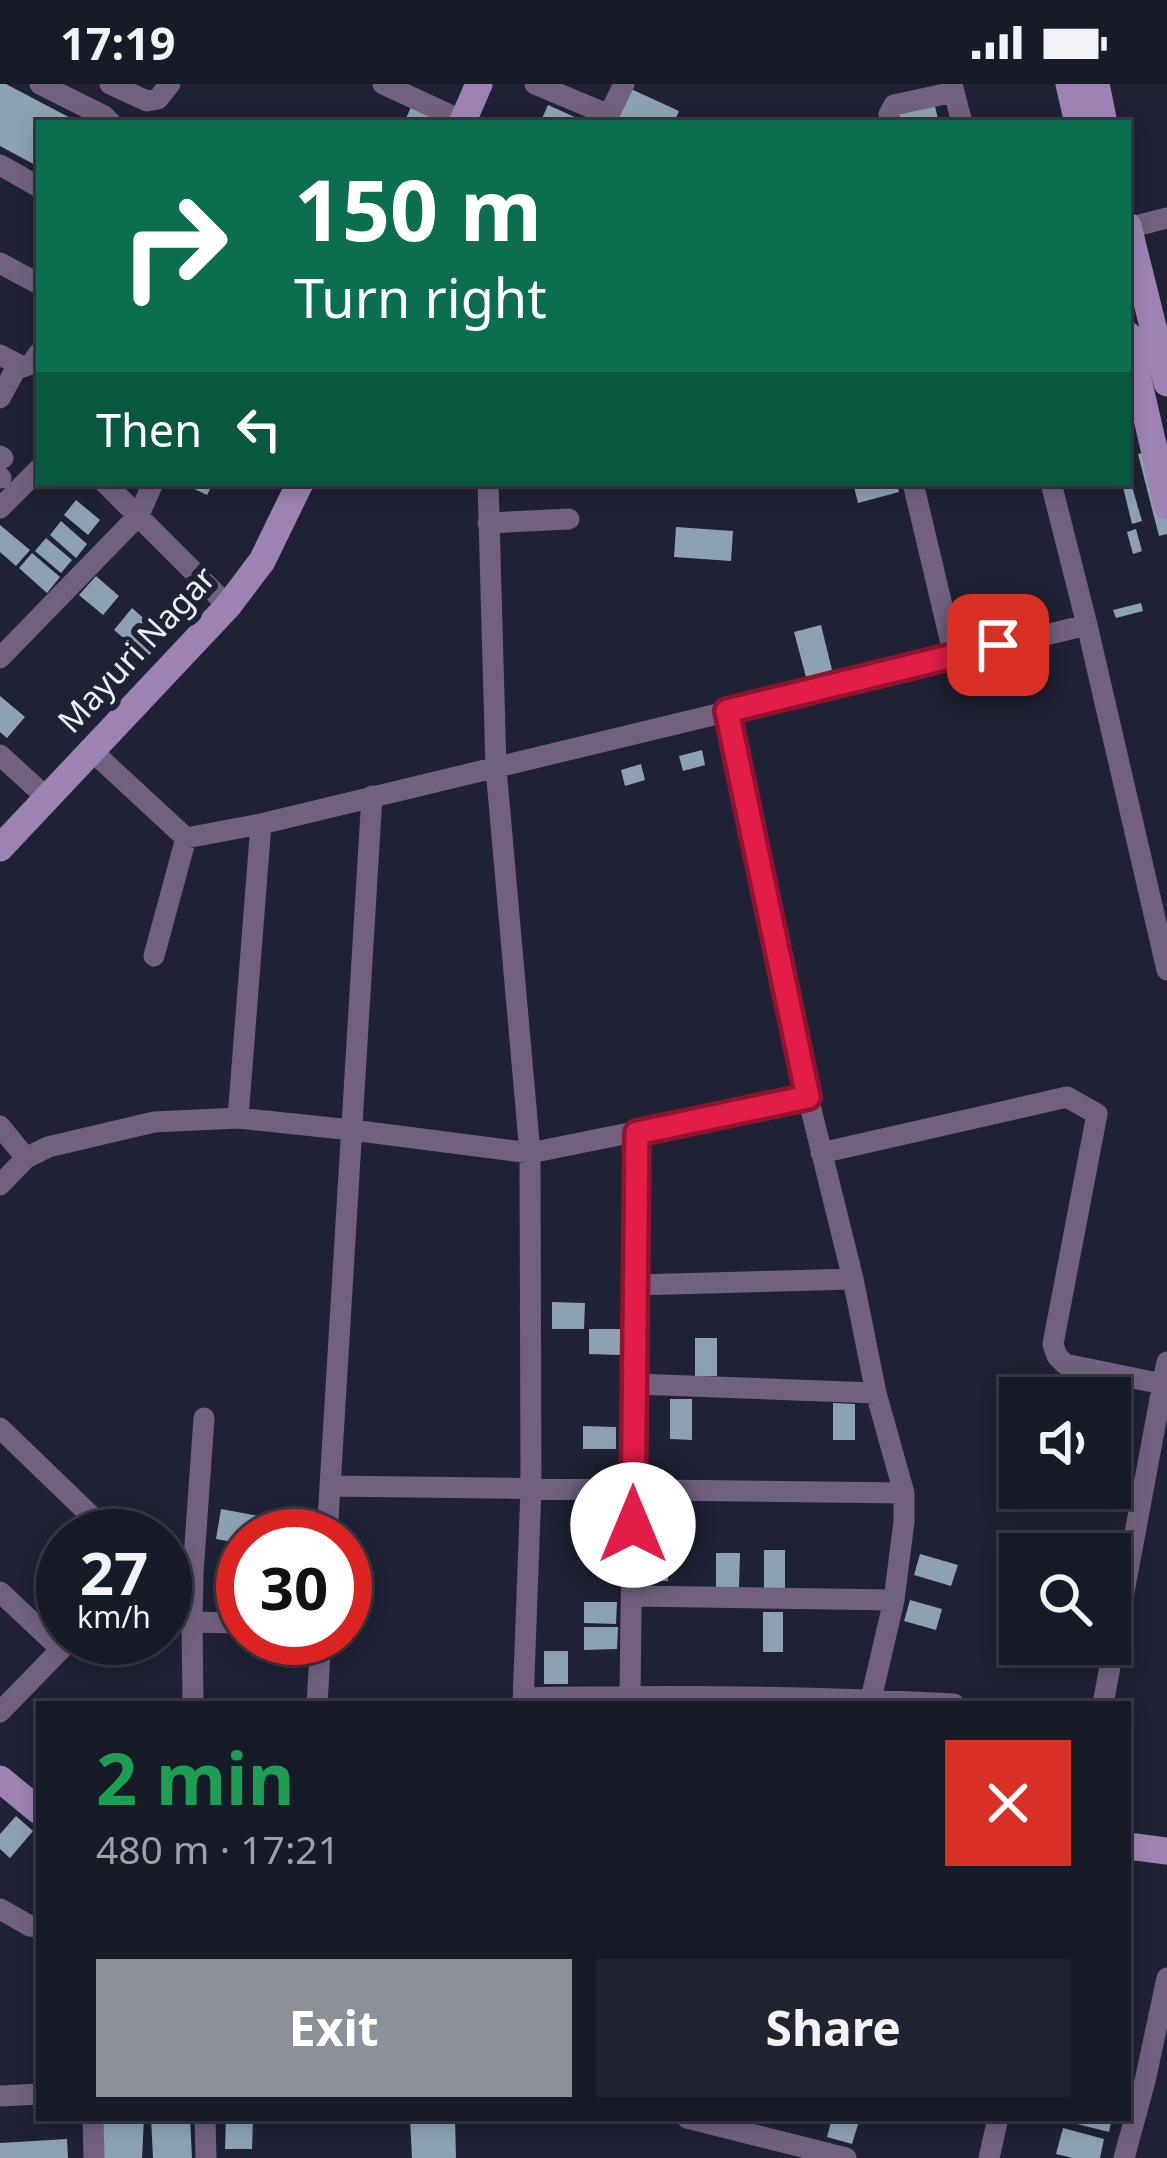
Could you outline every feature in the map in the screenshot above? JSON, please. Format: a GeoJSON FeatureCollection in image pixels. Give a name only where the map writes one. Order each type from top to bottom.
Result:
{"type":"FeatureCollection","features":[{"type":"Feature","properties":{"kind":"street"},"geometry":{"type":"LineString","coordinates":[[40,84],[109,120]]}},
{"type":"Feature","properties":{"kind":"street"},"geometry":{"type":"LineString","coordinates":[[110,84],[147,101],[158,99],[170,84]]}},
{"type":"Feature","properties":{"kind":"street"},"geometry":{"type":"LineString","coordinates":[[382,84],[459,120]]}},
{"type":"Feature","properties":{"kind":"street"},"geometry":{"type":"LineString","coordinates":[[464,120],[479,84]]}},
{"type":"Feature","properties":{"kind":"street"},"geometry":{"type":"LineString","coordinates":[[535,84],[607,119],[623,84]]}},
{"type":"Feature","properties":{"kind":"street"},"geometry":{"type":"LineString","coordinates":[[1069,84],[1077,120]]}},
{"type":"Feature","properties":{"kind":"street"},"geometry":{"type":"LineString","coordinates":[[1096,84],[1103,120]]}},
{"type":"Feature","properties":{"kind":"street"},"geometry":{"type":"LineString","coordinates":[[890,120],[893,105],[953,88],[961,120]]}},
{"type":"Feature","properties":{"kind":"street"},"geometry":{"type":"LineString","coordinates":[[0,165],[36,185]]}},
{"type":"Feature","properties":{"kind":"street"},"geometry":{"type":"LineString","coordinates":[[1131,226],[1167,218]]}},
{"type":"Feature","properties":{"kind":"street"},"geometry":{"type":"LineString","coordinates":[[1131,239],[1167,382]]}},
{"type":"Feature","properties":{"kind":"street"},"geometry":{"type":"LineString","coordinates":[[0,263],[36,282]]}},
{"type":"Feature","properties":{"kind":"street"},"geometry":{"type":"LineString","coordinates":[[1131,348],[1167,506]]}},
{"type":"Feature","properties":{"kind":"street"},"geometry":{"type":"LineString","coordinates":[[0,398],[9,360],[23,367],[36,357]]}},
{"type":"Feature","properties":{"kind":"street"},"geometry":{"type":"LineString","coordinates":[[0,508],[36,472]]}},
{"type":"Feature","properties":{"kind":"street"},"geometry":{"type":"LineString","coordinates":[[109,486],[228,605]]}},
{"type":"Feature","properties":{"kind":"street"},"geometry":{"type":"LineString","coordinates":[[0,658],[139,514],[152,486]]}},
{"type":"Feature","properties":{"kind":"street","name":"Mayuri Nagar"},"geometry":{"type":"LineString","coordinates":[[0,848],[228,605],[262,561],[299,486]]}},
{"type":"Feature","properties":{"kind":"street"},"geometry":{"type":"LineString","coordinates":[[488,486],[496,768],[530,1154],[531,1489],[523,1701],[630,1696],[904,1701]]}},
{"type":"Feature","properties":{"kind":"street"},"geometry":{"type":"LineString","coordinates":[[914,486],[954,656]]}},
{"type":"Feature","properties":{"kind":"street"},"geometry":{"type":"LineString","coordinates":[[1052,486],[1167,970]]}},
{"type":"Feature","properties":{"kind":"street"},"geometry":{"type":"LineString","coordinates":[[488,524],[569,519]]}},
{"type":"Feature","properties":{"kind":"street"},"geometry":{"type":"LineString","coordinates":[[185,838],[261,824],[1087,625]]}},
{"type":"Feature","properties":{"kind":"street"},"geometry":{"type":"LineString","coordinates":[[727,711],[820,1153],[904,1493],[893,1600],[871,1699]]}},
{"type":"Feature","properties":{"kind":"street"},"geometry":{"type":"LineString","coordinates":[[92,751],[185,838]]}},
{"type":"Feature","properties":{"kind":"street"},"geometry":{"type":"LineString","coordinates":[[0,755],[46,796]]}},
{"type":"Feature","properties":{"kind":"street"},"geometry":{"type":"LineString","coordinates":[[329,1509],[372,796]]}},
{"type":"Feature","properties":{"kind":"street"},"geometry":{"type":"LineString","coordinates":[[238,1118],[261,824]]}},
{"type":"Feature","properties":{"kind":"street"},"geometry":{"type":"LineString","coordinates":[[154,956],[185,838]]}},
{"type":"Feature","properties":{"kind":"street"},"geometry":{"type":"LineString","coordinates":[[0,1186],[26,1159],[48,1147],[154,1122],[238,1118],[530,1154],[808,1097]]}},
{"type":"Feature","properties":{"kind":"street"},"geometry":{"type":"LineString","coordinates":[[820,1153],[1067,1097],[1097,1114],[1053,1344],[1065,1364],[1166,1377],[1104,1701]]}},
{"type":"Feature","properties":{"kind":"street"},"geometry":{"type":"LineString","coordinates":[[0,1126],[26,1159]]}},
{"type":"Feature","properties":{"kind":"street"},"geometry":{"type":"LineString","coordinates":[[630,1696],[637,1133]]}},
{"type":"Feature","properties":{"kind":"street"},"geometry":{"type":"LineString","coordinates":[[635,1285],[853,1279]]}},
{"type":"Feature","properties":{"kind":"street"},"geometry":{"type":"LineString","coordinates":[[634,1384],[876,1393]]}},
{"type":"Feature","properties":{"kind":"street"},"geometry":{"type":"LineString","coordinates":[[193,1701],[193,1574],[204,1418]]}},
{"type":"Feature","properties":{"kind":"street"},"geometry":{"type":"LineString","coordinates":[[0,1428],[84,1509]]}},
{"type":"Feature","properties":{"kind":"street"},"geometry":{"type":"LineString","coordinates":[[331,1486],[904,1493]]}},
{"type":"Feature","properties":{"kind":"street"},"geometry":{"type":"LineString","coordinates":[[0,1592],[36,1620]]}},
{"type":"Feature","properties":{"kind":"street"},"geometry":{"type":"LineString","coordinates":[[632,1596],[893,1600]]}},
{"type":"Feature","properties":{"kind":"street"},"geometry":{"type":"LineString","coordinates":[[192,1622],[216,1622]]}},
{"type":"Feature","properties":{"kind":"street"},"geometry":{"type":"LineString","coordinates":[[0,1712],[46,1665]]}},
{"type":"Feature","properties":{"kind":"street"},"geometry":{"type":"LineString","coordinates":[[317,1701],[319,1665]]}},
{"type":"Feature","properties":{"kind":"street"},"geometry":{"type":"LineString","coordinates":[[0,1779],[36,1809]]}},
{"type":"Feature","properties":{"kind":"street"},"geometry":{"type":"LineString","coordinates":[[1131,1846],[1167,1851]]}},
{"type":"Feature","properties":{"kind":"street"},"geometry":{"type":"LineString","coordinates":[[0,1909],[36,1927]]}},
{"type":"Feature","properties":{"kind":"street"},"geometry":{"type":"LineString","coordinates":[[1131,2112],[1136,2079],[1167,1978]]}},
{"type":"Feature","properties":{"kind":"street"},"geometry":{"type":"LineString","coordinates":[[0,2096],[36,2094]]}},
{"type":"Feature","properties":{"kind":"street"},"geometry":{"type":"LineString","coordinates":[[93,2121],[94,2158]]}},
{"type":"Feature","properties":{"kind":"street"},"geometry":{"type":"LineString","coordinates":[[205,2121],[206,2158]]}},
{"type":"Feature","properties":{"kind":"street"},"geometry":{"type":"LineString","coordinates":[[699,2121],[846,2158]]}},
{"type":"Feature","properties":{"kind":"street"},"geometry":{"type":"LineString","coordinates":[[989,2158],[997,2121]]}},
{"type":"Feature","properties":{"kind":"street"},"geometry":{"type":"LineString","coordinates":[[1124,2158],[1130,2121]]}},
{"type":"Feature","properties":{"kind":"building"},"geometry":{"type":"Polygon","coordinates":[[[0,84],[74,120],[36,120],[36,165],[0,146],[0,84]]]}},
{"type":"Feature","properties":{"kind":"building"},"geometry":{"type":"Polygon","coordinates":[[[631,89],[679,111],[675,120],[616,120],[631,89]]]}},
{"type":"Feature","properties":{"kind":"building"},"geometry":{"type":"Polygon","coordinates":[[[933,98],[938,120],[896,120],[893,108],[933,98]]]}},
{"type":"Feature","properties":{"kind":"building"},"geometry":{"type":"Polygon","coordinates":[[[548,105],[581,120],[541,120],[548,105]]]}},
{"type":"Feature","properties":{"kind":"building"},"geometry":{"type":"Polygon","coordinates":[[[411,107],[431,116],[429,120],[405,120],[411,107]]]}},
{"type":"Feature","properties":{"kind":"building"},"geometry":{"type":"Polygon","coordinates":[[[1150,451],[1167,517],[1167,534],[1159,536],[1138,454],[1150,451]]]}},
{"type":"Feature","properties":{"kind":"building"},"geometry":{"type":"Polygon","coordinates":[[[1131,483],[1142,521],[1132,524],[1123,486],[1131,483]]]}},
{"type":"Feature","properties":{"kind":"building"},"geometry":{"type":"Polygon","coordinates":[[[188,486],[212,486],[207,495],[188,486]]]}},
{"type":"Feature","properties":{"kind":"building"},"geometry":{"type":"Polygon","coordinates":[[[854,486],[898,486],[899,492],[858,503],[854,486]]]}},
{"type":"Feature","properties":{"kind":"building"},"geometry":{"type":"Polygon","coordinates":[[[76,500],[100,520],[88,535],[64,515],[76,500]]]}},
{"type":"Feature","properties":{"kind":"building"},"geometry":{"type":"Polygon","coordinates":[[[61,521],[87,544],[76,558],[50,535],[61,521]]]}},
{"type":"Feature","properties":{"kind":"building"},"geometry":{"type":"Polygon","coordinates":[[[0,525],[30,550],[16,566],[0,552],[0,525]]]}},
{"type":"Feature","properties":{"kind":"building"},"geometry":{"type":"Polygon","coordinates":[[[676,527],[733,531],[731,561],[674,557],[676,527]]]}},
{"type":"Feature","properties":{"kind":"building"},"geometry":{"type":"Polygon","coordinates":[[[1136,529],[1142,551],[1133,554],[1127,532],[1136,529]]]}},
{"type":"Feature","properties":{"kind":"building"},"geometry":{"type":"Polygon","coordinates":[[[46,538],[72,560],[61,573],[35,551],[46,538]]]}},
{"type":"Feature","properties":{"kind":"building"},"geometry":{"type":"Polygon","coordinates":[[[32,553],[60,577],[47,593],[19,568],[32,553]]]}},
{"type":"Feature","properties":{"kind":"building"},"geometry":{"type":"Polygon","coordinates":[[[96,576],[119,596],[103,615],[79,595],[96,576]]]}},
{"type":"Feature","properties":{"kind":"building"},"geometry":{"type":"Polygon","coordinates":[[[1141,603],[1143,611],[1116,618],[1113,610],[1141,603]]]}},
{"type":"Feature","properties":{"kind":"building"},"geometry":{"type":"Polygon","coordinates":[[[132,608],[165,637],[147,658],[114,630],[132,608]]]}},
{"type":"Feature","properties":{"kind":"building"},"geometry":{"type":"Polygon","coordinates":[[[821,625],[832,670],[806,677],[794,632],[821,625]]]}},
{"type":"Feature","properties":{"kind":"building"},"geometry":{"type":"Polygon","coordinates":[[[0,696],[25,717],[7,738],[0,732],[0,696]]]}},
{"type":"Feature","properties":{"kind":"building"},"geometry":{"type":"Polygon","coordinates":[[[702,750],[705,765],[683,771],[679,756],[702,750]]]}},
{"type":"Feature","properties":{"kind":"building"},"geometry":{"type":"Polygon","coordinates":[[[641,764],[645,780],[625,786],[621,770],[641,764]]]}},
{"type":"Feature","properties":{"kind":"building"},"geometry":{"type":"Polygon","coordinates":[[[552,1302],[585,1303],[584,1329],[552,1329],[552,1302]]]}},
{"type":"Feature","properties":{"kind":"building"},"geometry":{"type":"Polygon","coordinates":[[[589,1329],[620,1329],[620,1355],[589,1354],[589,1329]]]}},
{"type":"Feature","properties":{"kind":"building"},"geometry":{"type":"Polygon","coordinates":[[[695,1338],[717,1338],[717,1376],[695,1376],[695,1338]]]}},
{"type":"Feature","properties":{"kind":"building"},"geometry":{"type":"Polygon","coordinates":[[[670,1399],[692,1399],[692,1440],[670,1439],[670,1399]]]}},
{"type":"Feature","properties":{"kind":"building"},"geometry":{"type":"Polygon","coordinates":[[[833,1403],[855,1404],[855,1440],[833,1440],[833,1403]]]}},
{"type":"Feature","properties":{"kind":"building"},"geometry":{"type":"Polygon","coordinates":[[[583,1426],[616,1427],[616,1449],[583,1449],[583,1426]]]}},
{"type":"Feature","properties":{"kind":"building"},"geometry":{"type":"Polygon","coordinates":[[[585,1532],[618,1532],[618,1553],[584,1552],[585,1532]]]}},
{"type":"Feature","properties":{"kind":"building"},"geometry":{"type":"Polygon","coordinates":[[[643,1548],[668,1548],[668,1581],[643,1581],[643,1548]]]}},
{"type":"Feature","properties":{"kind":"building"},"geometry":{"type":"Polygon","coordinates":[[[764,1550],[785,1550],[785,1589],[764,1589],[764,1550]]]}},
{"type":"Feature","properties":{"kind":"building"},"geometry":{"type":"Polygon","coordinates":[[[716,1553],[740,1553],[739,1587],[716,1587],[716,1553]]]}},
{"type":"Feature","properties":{"kind":"building"},"geometry":{"type":"Polygon","coordinates":[[[920,1554],[958,1565],[951,1586],[914,1575],[920,1554]]]}},
{"type":"Feature","properties":{"kind":"building"},"geometry":{"type":"Polygon","coordinates":[[[910,1600],[942,1609],[936,1630],[904,1621],[910,1600]]]}},
{"type":"Feature","properties":{"kind":"building"},"geometry":{"type":"Polygon","coordinates":[[[584,1602],[617,1602],[616,1624],[584,1623],[584,1602]]]}},
{"type":"Feature","properties":{"kind":"building"},"geometry":{"type":"Polygon","coordinates":[[[763,1612],[783,1612],[783,1652],[763,1652],[763,1612]]]}},
{"type":"Feature","properties":{"kind":"building"},"geometry":{"type":"Polygon","coordinates":[[[584,1627],[618,1627],[617,1649],[584,1650],[584,1627]]]}},
{"type":"Feature","properties":{"kind":"building"},"geometry":{"type":"Polygon","coordinates":[[[544,1651],[568,1651],[568,1684],[544,1684],[544,1651]]]}},
{"type":"Feature","properties":{"kind":"building"},"geometry":{"type":"Polygon","coordinates":[[[16,1816],[33,1831],[10,1858],[0,1849],[0,1834],[16,1816]]]}},
{"type":"Feature","properties":{"kind":"building"},"geometry":{"type":"Polygon","coordinates":[[[100,2121],[144,2121],[142,2158],[98,2158],[100,2121]]]}},
{"type":"Feature","properties":{"kind":"building"},"geometry":{"type":"Polygon","coordinates":[[[151,2121],[190,2121],[192,2158],[153,2158],[151,2121]]]}},
{"type":"Feature","properties":{"kind":"building"},"geometry":{"type":"Polygon","coordinates":[[[226,2121],[253,2121],[252,2149],[225,2149],[226,2121]]]}},
{"type":"Feature","properties":{"kind":"building"},"geometry":{"type":"Polygon","coordinates":[[[410,2121],[455,2121],[456,2158],[412,2158],[410,2121]]]}},
{"type":"Feature","properties":{"kind":"building"},"geometry":{"type":"Polygon","coordinates":[[[831,2121],[859,2121],[852,2144],[827,2137],[831,2121]]]}},
{"type":"Feature","properties":{"kind":"building"},"geometry":{"type":"Polygon","coordinates":[[[1065,2121],[1111,2121],[1109,2132],[1065,2121]]]}},
{"type":"Feature","properties":{"kind":"building"},"geometry":{"type":"Polygon","coordinates":[[[1063,2128],[1104,2139],[1100,2158],[1056,2154],[1063,2128]]]}},
{"type":"Feature","properties":{"kind":"building"},"geometry":{"type":"Polygon","coordinates":[[[67,2139],[68,2158],[0,2158],[0,2143],[67,2139]]]}},
{"type":"Feature","properties":{"kind":"route"},"geometry":{"type":"LineString","coordinates":[[633,1525],[637,1133],[808,1097],[727,711],[998,645]]}}]}
